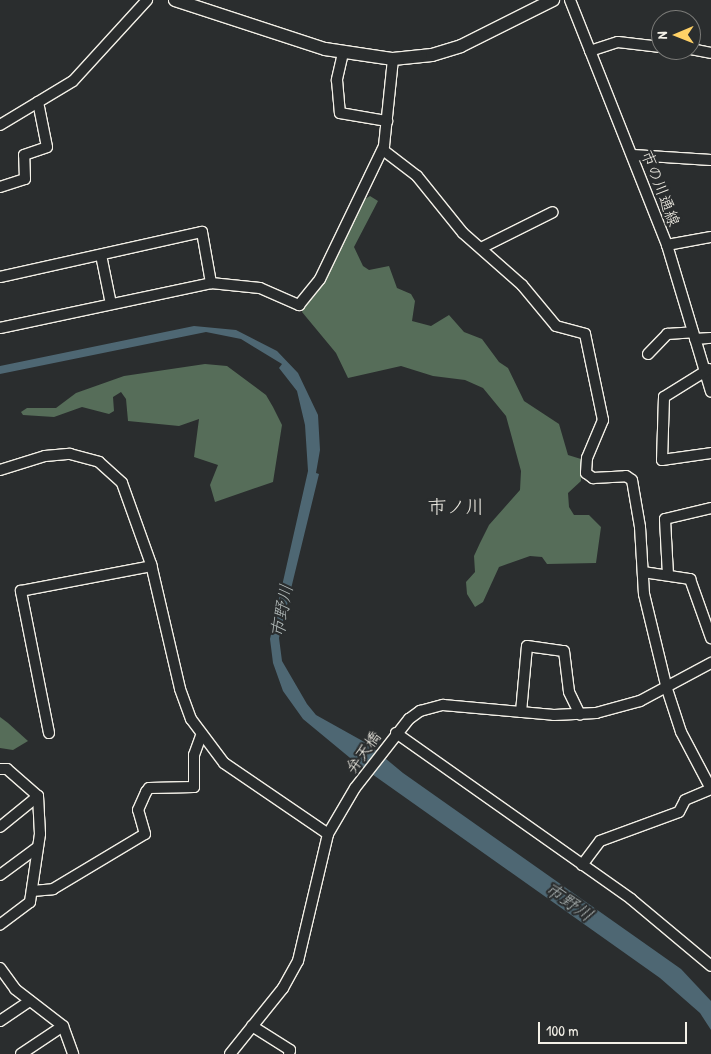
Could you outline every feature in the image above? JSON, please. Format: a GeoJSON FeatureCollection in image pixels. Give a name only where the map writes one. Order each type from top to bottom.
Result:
{"type":"FeatureCollection","features":[{"type":"Feature","properties":{"kind":"main road"},"geometry":{"type":"LineString","coordinates":[[175,0],[343,53],[393,59],[432,55],[461,46],[553,0]]}},
{"type":"Feature","properties":{"kind":"street"},"geometry":{"type":"LineString","coordinates":[[0,125],[73,81],[147,0]]}},
{"type":"Feature","properties":{"kind":"street","name":"市の川通線"},"geometry":{"type":"LineString","coordinates":[[570,0],[633,155],[667,245],[694,336],[708,369],[711,392]]}},
{"type":"Feature","properties":{"kind":"street"},"geometry":{"type":"LineString","coordinates":[[590,52],[618,42],[651,46]]}},
{"type":"Feature","properties":{"kind":"street"},"geometry":{"type":"LineString","coordinates":[[343,53],[337,80],[340,113],[387,121]]}},
{"type":"Feature","properties":{"kind":"street"},"geometry":{"type":"LineString","coordinates":[[0,328],[211,283],[260,288],[299,305],[320,279],[382,150],[393,59]]}},
{"type":"Feature","properties":{"kind":"street"},"geometry":{"type":"LineString","coordinates":[[0,186],[25,179],[24,155],[47,147],[38,102]]}},
{"type":"Feature","properties":{"kind":"street"},"geometry":{"type":"LineString","coordinates":[[382,150],[417,176],[463,233],[522,285],[556,326],[585,334],[603,420],[587,458],[586,473],[593,478],[626,476],[632,480],[643,572],[667,688],[681,732],[711,789],[685,800],[679,812],[600,841],[582,865]]}},
{"type":"Feature","properties":{"kind":"street"},"geometry":{"type":"LineString","coordinates":[[633,155],[711,160]]}},
{"type":"Feature","properties":{"kind":"street"},"geometry":{"type":"LineString","coordinates":[[481,248],[553,212]]}},
{"type":"Feature","properties":{"kind":"street"},"geometry":{"type":"LineString","coordinates":[[0,277],[202,232],[211,283]]}},
{"type":"Feature","properties":{"kind":"street"},"geometry":{"type":"LineString","coordinates":[[667,245],[711,237]]}},
{"type":"Feature","properties":{"kind":"street"},"geometry":{"type":"LineString","coordinates":[[101,255],[111,304]]}},
{"type":"Feature","properties":{"kind":"street"},"geometry":{"type":"LineString","coordinates":[[648,354],[667,334],[711,338]]}},
{"type":"Feature","properties":{"kind":"street"},"geometry":{"type":"LineString","coordinates":[[708,369],[664,397],[662,460],[711,453]]}},
{"type":"Feature","properties":{"kind":"street"},"geometry":{"type":"LineString","coordinates":[[0,470],[57,454],[99,462],[122,483],[131,499],[152,566],[180,689],[201,736],[224,764],[328,834]]}},
{"type":"Feature","properties":{"kind":"street"},"geometry":{"type":"LineString","coordinates":[[668,575],[664,519],[711,508]]}},
{"type":"Feature","properties":{"kind":"street"},"geometry":{"type":"LineString","coordinates":[[49,733],[21,591],[152,566]]}},
{"type":"Feature","properties":{"kind":"street"},"geometry":{"type":"LineString","coordinates":[[643,572],[684,576],[695,584],[711,638]]}},
{"type":"Feature","properties":{"kind":"street"},"geometry":{"type":"LineString","coordinates":[[521,712],[527,646],[564,651],[569,692],[580,715]]}},
{"type":"Feature","properties":{"kind":"street","name":"弁天橋"},"geometry":{"type":"LineString","coordinates":[[230,1054],[284,988],[298,961],[328,834],[355,788],[396,733],[409,719],[431,706],[580,715],[620,708],[667,688],[711,663]]}},
{"type":"Feature","properties":{"kind":"street"},"geometry":{"type":"LineString","coordinates":[[396,733],[662,923],[711,966]]}},
{"type":"Feature","properties":{"kind":"street"},"geometry":{"type":"LineString","coordinates":[[32,891],[54,890],[144,834],[138,810],[149,788],[194,788],[194,755],[201,736]]}},
{"type":"Feature","properties":{"kind":"street"},"geometry":{"type":"LineString","coordinates":[[2,771],[38,796]]}},
{"type":"Feature","properties":{"kind":"street"},"geometry":{"type":"LineString","coordinates":[[0,925],[30,902],[38,848],[38,796]]}},
{"type":"Feature","properties":{"kind":"street"},"geometry":{"type":"LineString","coordinates":[[0,826],[38,796]]}},
{"type":"Feature","properties":{"kind":"street"},"geometry":{"type":"LineString","coordinates":[[0,876],[38,848]]}},
{"type":"Feature","properties":{"kind":"street"},"geometry":{"type":"LineString","coordinates":[[0,968],[14,989],[63,1026],[73,1054]]}},
{"type":"Feature","properties":{"kind":"street"},"geometry":{"type":"LineString","coordinates":[[0,1021],[30,1001]]}},
{"type":"Feature","properties":{"kind":"street"},"geometry":{"type":"LineString","coordinates":[[21,1054],[63,1026]]}},
{"type":"Feature","properties":{"kind":"street"},"geometry":{"type":"LineString","coordinates":[[252,1026],[290,1050],[289,1054]]}},
{"type":"Feature","properties":{"kind":"green space"},"geometry":{"type":"Polygon","coordinates":[[[370,196],[378,201],[354,247],[363,266],[369,270],[389,266],[397,288],[411,294],[415,301],[412,321],[431,326],[449,315],[464,332],[482,339],[499,362],[508,368],[524,401],[559,424],[568,455],[581,459],[581,481],[568,493],[569,507],[574,515],[589,515],[601,527],[596,563],[547,564],[542,557],[530,556],[499,567],[483,602],[475,607],[467,594],[466,582],[475,572],[474,556],[489,525],[520,490],[521,471],[506,416],[483,388],[465,380],[433,376],[401,366],[348,378],[336,353],[302,312],[360,202],[370,196]]]}},
{"type":"Feature","properties":{"kind":"green space"},"geometry":{"type":"Polygon","coordinates":[[[205,364],[227,366],[266,395],[273,407],[282,425],[273,482],[215,502],[210,485],[218,465],[194,457],[199,419],[179,426],[128,421],[126,399],[121,392],[113,397],[114,411],[109,414],[82,407],[54,417],[23,415],[21,412],[27,408],[56,408],[76,393],[124,376],[205,364]]]}},
{"type":"Feature","properties":{"kind":"green space"},"geometry":{"type":"Polygon","coordinates":[[[0,717],[28,741],[13,750],[0,748],[0,717]]]}},
{"type":"Feature","properties":{"kind":"water","name":"市野川"},"geometry":{"type":"Polygon","coordinates":[[[194,326],[236,330],[277,351],[298,373],[318,415],[320,450],[316,473],[319,474],[279,638],[282,661],[307,704],[316,715],[368,744],[403,773],[681,969],[711,1001],[711,1030],[700,1013],[660,978],[355,762],[303,719],[283,691],[273,663],[270,639],[308,471],[305,425],[297,391],[279,368],[282,364],[241,339],[206,332],[0,374],[0,366],[194,326]]]}},
{"type":"Feature","properties":{"kind":"district","name":"市ノ川"},"geometry":{"type":"Point","coordinates":[456,507]}}]}
